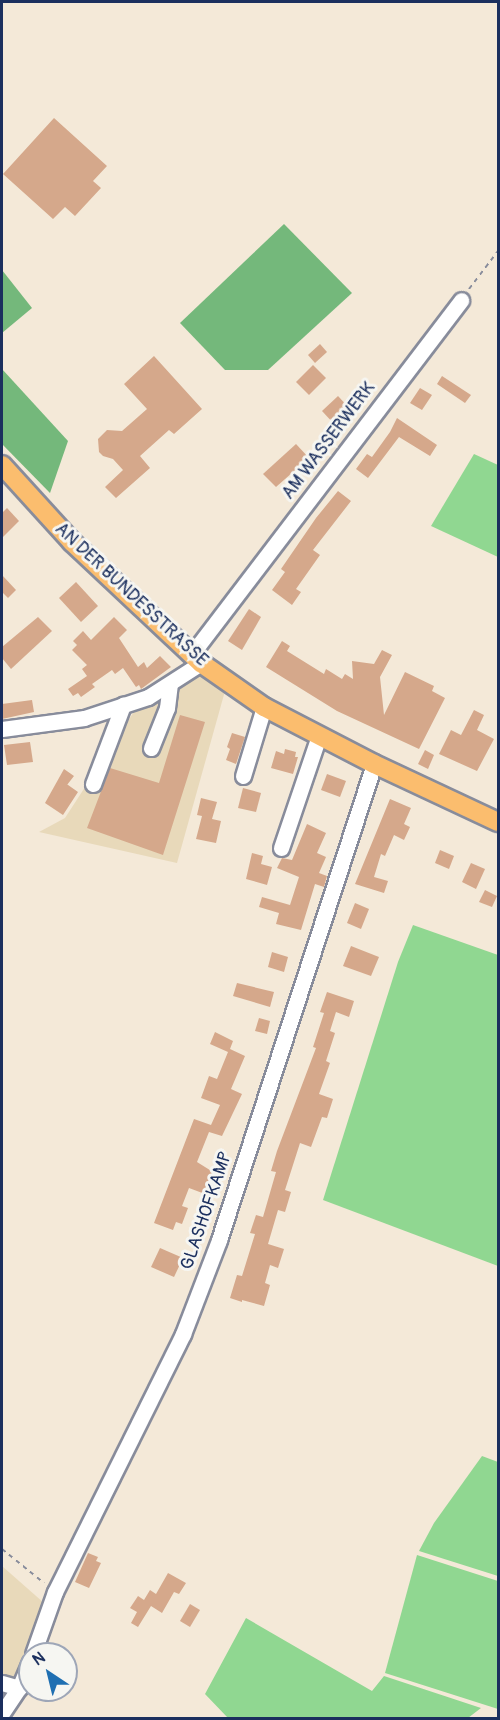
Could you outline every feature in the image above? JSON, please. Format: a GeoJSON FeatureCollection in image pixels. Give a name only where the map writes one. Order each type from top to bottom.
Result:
{"type":"FeatureCollection","features":[{"type":"Feature","properties":{"kind":"main road","name":"AN DER BUNDESSTRASSE"},"geometry":{"type":"LineString","coordinates":[[2,465],[72,542],[196,659],[264,707],[374,764],[498,822]]}},
{"type":"Feature","properties":{"kind":"street","name":"AM WASSERWERK"},"geometry":{"type":"LineString","coordinates":[[2,729],[84,718],[148,698],[170,685],[196,659],[461,300]]}},
{"type":"Feature","properties":{"kind":"street"},"geometry":{"type":"LineString","coordinates":[[151,748],[167,708],[170,685]]}},
{"type":"Feature","properties":{"kind":"street"},"geometry":{"type":"LineString","coordinates":[[93,784],[123,705]]}},
{"type":"Feature","properties":{"kind":"street"},"geometry":{"type":"LineString","coordinates":[[243,776],[264,707]]}},
{"type":"Feature","properties":{"kind":"street"},"geometry":{"type":"LineString","coordinates":[[281,848],[320,735]]}},
{"type":"Feature","properties":{"kind":"street","name":"GLASHOFKAMP"},"geometry":{"type":"LineString","coordinates":[[37,1642],[56,1592],[183,1334],[223,1229],[374,764]]}},
{"type":"Feature","properties":{"kind":"street"},"geometry":{"type":"LineString","coordinates":[[2,1683],[18,1687]]}},
{"type":"Feature","properties":{"kind":"street"},"geometry":{"type":"LineString","coordinates":[[2,1713],[18,1691]]}},
{"type":"Feature","properties":{"kind":"path"},"geometry":{"type":"LineString","coordinates":[[461,300],[498,251]]}},
{"type":"Feature","properties":{"kind":"path"},"geometry":{"type":"LineString","coordinates":[[2,1549],[56,1592]]}},
{"type":"Feature","properties":{"kind":"shaded area"},"geometry":{"type":"Polygon","coordinates":[[[201,674],[225,691],[177,863],[39,832],[65,818],[139,704],[201,674]]]}},
{"type":"Feature","properties":{"kind":"shaded area"},"geometry":{"type":"Polygon","coordinates":[[[2,1566],[44,1603],[30,1642],[18,1642],[18,1674],[2,1703],[2,1566]]]}},
{"type":"Feature","properties":{"kind":"green space"},"geometry":{"type":"Polygon","coordinates":[[[284,224],[352,293],[268,370],[225,370],[180,323],[284,224]]]}},
{"type":"Feature","properties":{"kind":"green space"},"geometry":{"type":"Polygon","coordinates":[[[2,270],[32,308],[2,333],[2,270]]]}},
{"type":"Feature","properties":{"kind":"green space"},"geometry":{"type":"Polygon","coordinates":[[[2,369],[68,441],[50,493],[2,444],[2,369]]]}},
{"type":"Feature","properties":{"kind":"green space"},"geometry":{"type":"Polygon","coordinates":[[[474,454],[498,465],[498,557],[431,526],[474,454]]]}},
{"type":"Feature","properties":{"kind":"green space"},"geometry":{"type":"Polygon","coordinates":[[[413,925],[498,955],[498,1266],[323,1200],[398,962],[413,925]]]}},
{"type":"Feature","properties":{"kind":"green space"},"geometry":{"type":"Polygon","coordinates":[[[482,1456],[498,1462],[498,1576],[419,1551],[434,1523],[482,1456]]]}},
{"type":"Feature","properties":{"kind":"green space"},"geometry":{"type":"Polygon","coordinates":[[[417,1555],[498,1581],[498,1709],[385,1673],[417,1555]]]}},
{"type":"Feature","properties":{"kind":"green space"},"geometry":{"type":"Polygon","coordinates":[[[246,1618],[372,1691],[384,1676],[481,1708],[468,1718],[228,1718],[205,1694],[246,1618]]]}},
{"type":"Feature","properties":{"kind":"building"},"geometry":{"type":"Polygon","coordinates":[[[54,118],[107,166],[93,181],[101,188],[75,216],[65,207],[53,219],[3,174],[54,118]]]}},
{"type":"Feature","properties":{"kind":"building"},"geometry":{"type":"Polygon","coordinates":[[[320,344],[327,352],[315,363],[308,355],[320,344]]]}},
{"type":"Feature","properties":{"kind":"building"},"geometry":{"type":"Polygon","coordinates":[[[154,356],[202,409],[174,434],[169,430],[140,456],[150,468],[116,498],[105,487],[123,470],[113,459],[99,452],[98,439],[107,430],[122,431],[147,409],[124,384],[154,356]]]}},
{"type":"Feature","properties":{"kind":"building"},"geometry":{"type":"Polygon","coordinates":[[[313,365],[326,378],[309,395],[296,382],[313,365]]]}},
{"type":"Feature","properties":{"kind":"building"},"geometry":{"type":"Polygon","coordinates":[[[442,376],[471,395],[465,403],[437,384],[442,376]]]}},
{"type":"Feature","properties":{"kind":"building"},"geometry":{"type":"Polygon","coordinates":[[[420,388],[432,395],[422,410],[410,403],[420,388]]]}},
{"type":"Feature","properties":{"kind":"building"},"geometry":{"type":"Polygon","coordinates":[[[338,396],[351,410],[335,425],[322,411],[338,396]]]}},
{"type":"Feature","properties":{"kind":"building"},"geometry":{"type":"Polygon","coordinates":[[[397,418],[437,445],[430,456],[399,437],[368,478],[356,469],[367,454],[372,457],[397,418]]]}},
{"type":"Feature","properties":{"kind":"building"},"geometry":{"type":"Polygon","coordinates":[[[296,444],[309,458],[276,487],[263,474],[296,444]]]}},
{"type":"Feature","properties":{"kind":"building"},"geometry":{"type":"Polygon","coordinates":[[[338,491],[351,501],[313,550],[320,555],[296,589],[301,592],[292,605],[272,590],[285,572],[281,569],[316,518],[338,491]]]}},
{"type":"Feature","properties":{"kind":"building"},"geometry":{"type":"Polygon","coordinates":[[[7,508],[19,521],[2,538],[2,513],[7,508]]]}},
{"type":"Feature","properties":{"kind":"building"},"geometry":{"type":"Polygon","coordinates":[[[2,575],[16,590],[8,598],[2,592],[2,575]]]}},
{"type":"Feature","properties":{"kind":"building"},"geometry":{"type":"Polygon","coordinates":[[[76,582],[98,606],[81,622],[59,598],[76,582]]]}},
{"type":"Feature","properties":{"kind":"building"},"geometry":{"type":"Polygon","coordinates":[[[249,609],[261,617],[242,650],[228,641],[249,609]]]}},
{"type":"Feature","properties":{"kind":"building"},"geometry":{"type":"Polygon","coordinates":[[[38,617],[52,631],[11,669],[2,658],[2,647],[38,617]]]}},
{"type":"Feature","properties":{"kind":"building"},"geometry":{"type":"Polygon","coordinates":[[[114,617],[127,630],[119,638],[138,667],[144,662],[147,668],[160,656],[171,667],[141,689],[139,685],[136,687],[123,668],[115,674],[112,670],[92,684],[95,687],[81,697],[78,693],[73,696],[68,689],[87,676],[82,669],[87,665],[72,650],[77,645],[73,641],[83,631],[91,640],[114,617]]]}},
{"type":"Feature","properties":{"kind":"building"},"geometry":{"type":"Polygon","coordinates":[[[282,641],[290,646],[287,651],[324,674],[326,669],[342,679],[345,674],[353,679],[352,661],[374,664],[382,650],[392,655],[380,677],[384,715],[405,672],[434,686],[432,691],[445,698],[419,749],[337,711],[266,667],[282,641]]]}},
{"type":"Feature","properties":{"kind":"building"},"geometry":{"type":"Polygon","coordinates":[[[32,700],[34,712],[2,719],[2,704],[32,700]]]}},
{"type":"Feature","properties":{"kind":"building"},"geometry":{"type":"Polygon","coordinates":[[[474,710],[484,715],[477,730],[494,739],[477,771],[439,754],[451,730],[461,735],[474,710]]]}},
{"type":"Feature","properties":{"kind":"building"},"geometry":{"type":"Polygon","coordinates":[[[180,715],[205,722],[163,855],[87,828],[110,768],[159,783],[180,715]]]}},
{"type":"Feature","properties":{"kind":"building"},"geometry":{"type":"Polygon","coordinates":[[[232,733],[245,737],[236,764],[226,760],[230,749],[227,747],[232,733]]]}},
{"type":"Feature","properties":{"kind":"building"},"geometry":{"type":"Polygon","coordinates":[[[30,742],[33,762],[7,765],[4,745],[30,742]]]}},
{"type":"Feature","properties":{"kind":"building"},"geometry":{"type":"Polygon","coordinates":[[[285,749],[296,752],[295,757],[298,757],[293,774],[271,768],[276,751],[284,754],[285,749]]]}},
{"type":"Feature","properties":{"kind":"building"},"geometry":{"type":"Polygon","coordinates":[[[425,750],[434,755],[428,769],[418,764],[425,750]]]}},
{"type":"Feature","properties":{"kind":"building"},"geometry":{"type":"Polygon","coordinates":[[[64,769],[74,776],[67,785],[78,792],[63,815],[45,803],[64,769]]]}},
{"type":"Feature","properties":{"kind":"building"},"geometry":{"type":"Polygon","coordinates":[[[327,774],[346,781],[340,797],[321,790],[327,774]]]}},
{"type":"Feature","properties":{"kind":"building"},"geometry":{"type":"Polygon","coordinates":[[[243,788],[261,793],[256,812],[238,808],[243,788]]]}},
{"type":"Feature","properties":{"kind":"building"},"geometry":{"type":"Polygon","coordinates":[[[201,798],[217,802],[212,819],[221,821],[216,843],[196,839],[202,816],[197,815],[201,798]]]}},
{"type":"Feature","properties":{"kind":"building"},"geometry":{"type":"Polygon","coordinates":[[[390,799],[411,808],[404,824],[410,827],[404,840],[394,835],[385,856],[381,854],[374,877],[388,881],[384,893],[355,884],[390,799]]]}},
{"type":"Feature","properties":{"kind":"building"},"geometry":{"type":"Polygon","coordinates":[[[307,824],[326,833],[317,853],[326,857],[319,873],[327,876],[324,887],[315,884],[301,930],[276,924],[279,913],[259,907],[262,897],[290,905],[299,877],[277,868],[282,858],[292,860],[307,824]]]}},
{"type":"Feature","properties":{"kind":"building"},"geometry":{"type":"Polygon","coordinates":[[[440,850],[454,856],[449,869],[435,863],[440,850]]]}},
{"type":"Feature","properties":{"kind":"building"},"geometry":{"type":"Polygon","coordinates":[[[252,853],[263,856],[261,864],[272,867],[267,885],[246,879],[252,853]]]}},
{"type":"Feature","properties":{"kind":"building"},"geometry":{"type":"Polygon","coordinates":[[[471,863],[485,869],[476,889],[462,882],[471,863]]]}},
{"type":"Feature","properties":{"kind":"building"},"geometry":{"type":"Polygon","coordinates":[[[485,890],[497,896],[492,907],[479,902],[485,890]]]}},
{"type":"Feature","properties":{"kind":"building"},"geometry":{"type":"Polygon","coordinates":[[[355,903],[369,909],[361,929],[347,923],[355,903]]]}},
{"type":"Feature","properties":{"kind":"building"},"geometry":{"type":"Polygon","coordinates":[[[351,946],[379,957],[371,976],[343,966],[351,946]]]}},
{"type":"Feature","properties":{"kind":"building"},"geometry":{"type":"Polygon","coordinates":[[[272,952],[288,957],[284,972],[268,967],[272,952]]]}},
{"type":"Feature","properties":{"kind":"building"},"geometry":{"type":"Polygon","coordinates":[[[237,983],[274,992],[270,1007],[233,996],[237,983]]]}},
{"type":"Feature","properties":{"kind":"building"},"geometry":{"type":"Polygon","coordinates":[[[327,992],[354,1001],[349,1017],[336,1012],[330,1031],[335,1033],[326,1061],[330,1063],[319,1094],[333,1099],[327,1118],[322,1117],[311,1147],[300,1143],[285,1190],[291,1192],[285,1212],[278,1210],[268,1244],[284,1249],[278,1268],[270,1265],[265,1283],[270,1285],[264,1306],[242,1300],[242,1302],[230,1298],[237,1275],[242,1276],[255,1234],[250,1233],[256,1215],[263,1217],[276,1172],[271,1171],[316,1048],[313,1047],[324,1013],[320,1012],[327,992]]]}},
{"type":"Feature","properties":{"kind":"building"},"geometry":{"type":"Polygon","coordinates":[[[259,1018],[270,1021],[267,1034],[255,1031],[259,1018]]]}},
{"type":"Feature","properties":{"kind":"building"},"geometry":{"type":"Polygon","coordinates":[[[215,1032],[233,1041],[230,1049],[245,1056],[231,1089],[242,1094],[222,1136],[209,1132],[197,1162],[213,1172],[205,1194],[189,1188],[182,1206],[188,1208],[182,1224],[176,1222],[173,1230],[154,1223],[194,1119],[211,1125],[220,1105],[201,1098],[209,1076],[217,1079],[228,1052],[210,1044],[215,1032]]]}},
{"type":"Feature","properties":{"kind":"building"},"geometry":{"type":"Polygon","coordinates":[[[160,1248],[183,1258],[174,1277],[151,1267],[160,1248]]]}},
{"type":"Feature","properties":{"kind":"building"},"geometry":{"type":"Polygon","coordinates":[[[88,1553],[98,1557],[96,1561],[101,1563],[89,1588],[75,1582],[88,1553]]]}},
{"type":"Feature","properties":{"kind":"building"},"geometry":{"type":"Polygon","coordinates":[[[168,1573],[186,1583],[179,1594],[174,1592],[162,1613],[151,1606],[138,1627],[131,1623],[137,1612],[130,1608],[138,1596],[144,1600],[150,1590],[156,1594],[168,1573]]]}},
{"type":"Feature","properties":{"kind":"building"},"geometry":{"type":"Polygon","coordinates":[[[190,1604],[200,1610],[190,1627],[180,1621],[190,1604]]]}}]}
